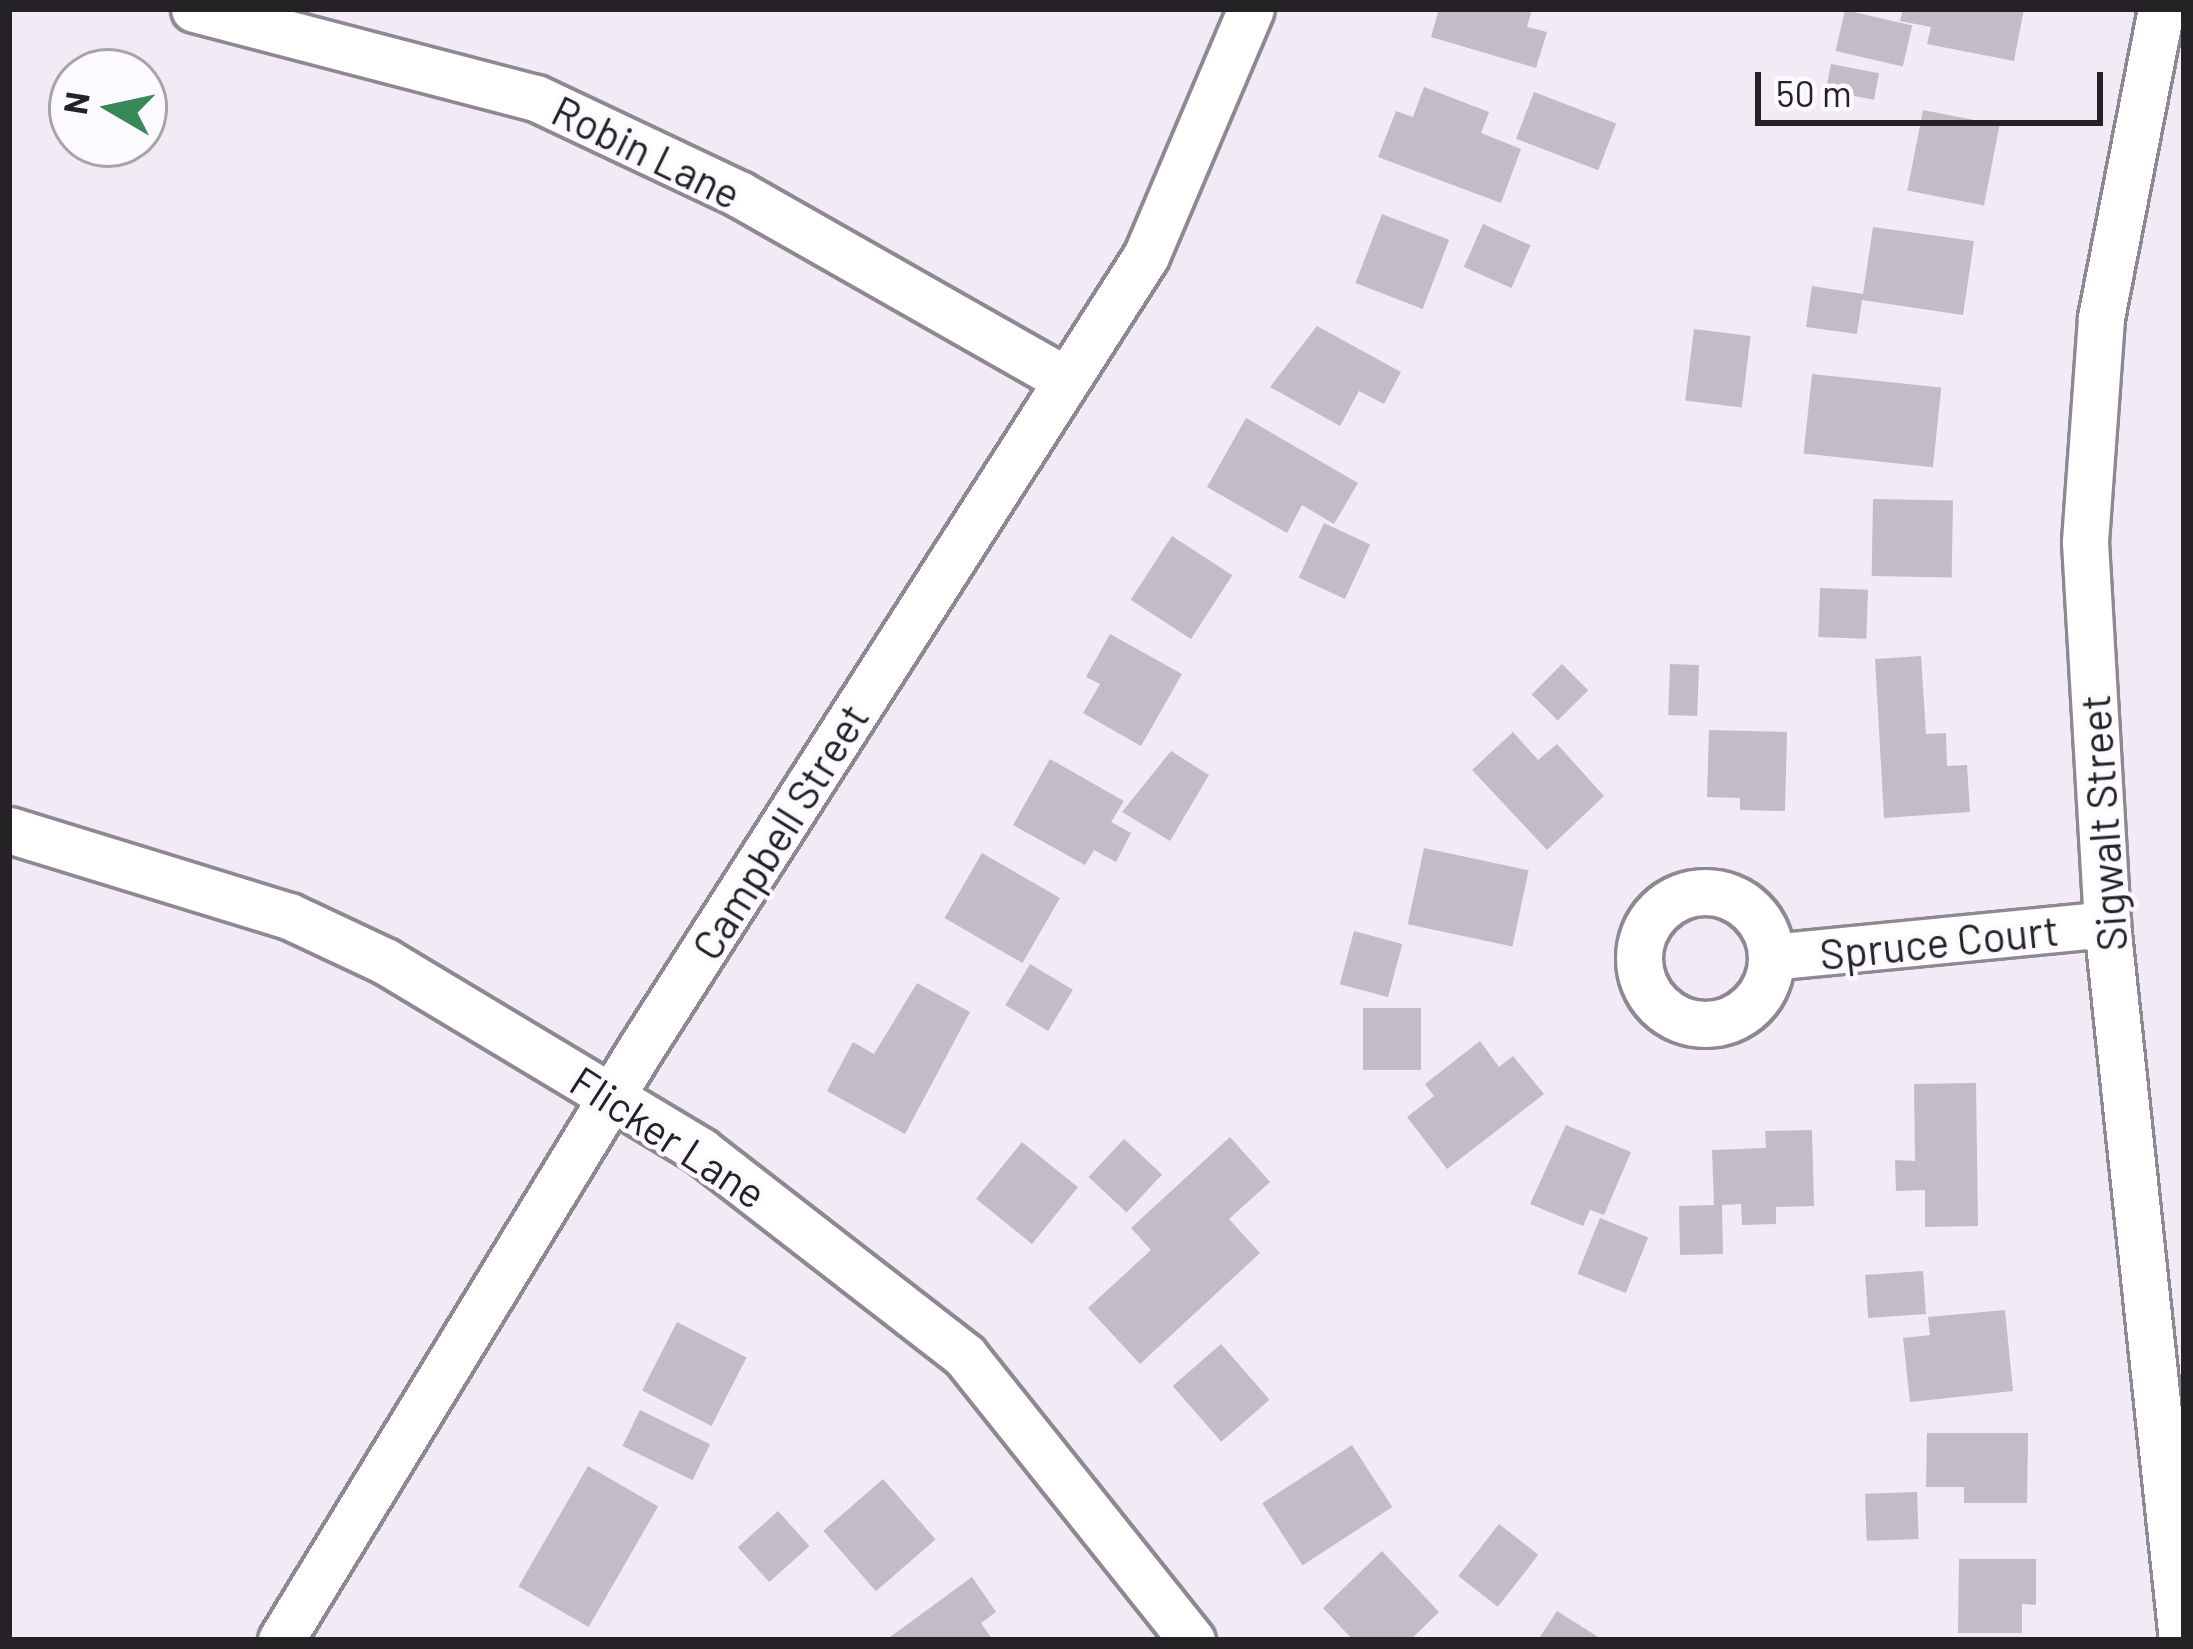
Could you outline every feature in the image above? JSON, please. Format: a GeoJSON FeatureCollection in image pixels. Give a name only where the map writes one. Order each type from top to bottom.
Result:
{"type":"FeatureCollection","features":[{"type":"Feature","properties":{"kind":"street","name":"Robin Lane"},"geometry":{"type":"LineString","coordinates":[[194,9],[536,98],[739,194],[1066,380]]}},
{"type":"Feature","properties":{"kind":"street","name":"Campbell Street"},"geometry":{"type":"LineString","coordinates":[[280,1640],[611,1096],[1146,256],[1251,9]]}},
{"type":"Feature","properties":{"kind":"street","name":"Sigwalt Street"},"geometry":{"type":"LineString","coordinates":[[2161,9],[2101,318],[2087,455],[2107,924],[2183,1574],[2182,1640]]}},
{"type":"Feature","properties":{"kind":"street","name":"Flicker Lane"},"geometry":{"type":"LineString","coordinates":[[9,830],[289,916],[385,961],[611,1096],[813,1232],[965,1356],[1192,1640]]}},
{"type":"Feature","properties":{"kind":"street","name":"Spruce Court"},"geometry":{"type":"LineString","coordinates":[[1771,957],[2107,924]]}},
{"type":"Feature","properties":{"kind":"building"},"geometry":{"type":"Polygon","coordinates":[[[1439,9],[1532,9],[1527,27],[1547,32],[1536,68],[1431,37],[1439,9]]]}},
{"type":"Feature","properties":{"kind":"building"},"geometry":{"type":"Polygon","coordinates":[[[1903,9],[2024,9],[2014,61],[1927,44],[1931,27],[1900,21],[1903,9]]]}},
{"type":"Feature","properties":{"kind":"building"},"geometry":{"type":"Polygon","coordinates":[[[1845,10],[1912,26],[1903,66],[1836,51],[1845,10]]]}},
{"type":"Feature","properties":{"kind":"building"},"geometry":{"type":"Polygon","coordinates":[[[1831,64],[1879,73],[1874,100],[1826,91],[1831,64]]]}},
{"type":"Feature","properties":{"kind":"building"},"geometry":{"type":"Polygon","coordinates":[[[1424,87],[1489,112],[1481,133],[1521,149],[1501,203],[1378,157],[1396,111],[1413,117],[1424,87]]]}},
{"type":"Feature","properties":{"kind":"building"},"geometry":{"type":"Polygon","coordinates":[[[1534,92],[1616,124],[1598,170],[1516,139],[1534,92]]]}},
{"type":"Feature","properties":{"kind":"building"},"geometry":{"type":"Polygon","coordinates":[[[1923,110],[2000,125],[1984,205],[1907,190],[1923,110]]]}},
{"type":"Feature","properties":{"kind":"building"},"geometry":{"type":"Polygon","coordinates":[[[1382,214],[1449,240],[1423,309],[1355,283],[1382,214]]]}},
{"type":"Feature","properties":{"kind":"building"},"geometry":{"type":"Polygon","coordinates":[[[1483,224],[1531,245],[1511,288],[1464,267],[1483,224]]]}},
{"type":"Feature","properties":{"kind":"building"},"geometry":{"type":"Polygon","coordinates":[[[1873,227],[1974,241],[1963,315],[1862,300],[1857,334],[1806,327],[1812,286],[1863,294],[1873,227]]]}},
{"type":"Feature","properties":{"kind":"building"},"geometry":{"type":"Polygon","coordinates":[[[1317,326],[1401,372],[1384,404],[1359,391],[1340,426],[1270,387],[1317,326]]]}},
{"type":"Feature","properties":{"kind":"building"},"geometry":{"type":"Polygon","coordinates":[[[1694,329],[1751,336],[1742,407],[1685,400],[1694,329]]]}},
{"type":"Feature","properties":{"kind":"building"},"geometry":{"type":"Polygon","coordinates":[[[1812,374],[1941,388],[1933,467],[1804,454],[1812,374]]]}},
{"type":"Feature","properties":{"kind":"building"},"geometry":{"type":"Polygon","coordinates":[[[1246,418],[1358,483],[1334,524],[1302,505],[1287,533],[1207,487],[1246,418]]]}},
{"type":"Feature","properties":{"kind":"building"},"geometry":{"type":"Polygon","coordinates":[[[1873,499],[1953,500],[1952,577],[1872,576],[1873,499]]]}},
{"type":"Feature","properties":{"kind":"building"},"geometry":{"type":"Polygon","coordinates":[[[1324,523],[1370,545],[1345,599],[1299,577],[1324,523]]]}},
{"type":"Feature","properties":{"kind":"building"},"geometry":{"type":"Polygon","coordinates":[[[1172,536],[1232,575],[1191,639],[1131,600],[1172,536]]]}},
{"type":"Feature","properties":{"kind":"building"},"geometry":{"type":"Polygon","coordinates":[[[1820,588],[1868,590],[1866,639],[1818,637],[1820,588]]]}},
{"type":"Feature","properties":{"kind":"building"},"geometry":{"type":"Polygon","coordinates":[[[1110,634],[1182,674],[1141,746],[1083,713],[1100,684],[1086,677],[1110,634]]]}},
{"type":"Feature","properties":{"kind":"building"},"geometry":{"type":"Polygon","coordinates":[[[1921,656],[1926,734],[1946,733],[1947,766],[1967,765],[1970,812],[1884,818],[1875,659],[1921,656]]]}},
{"type":"Feature","properties":{"kind":"building"},"geometry":{"type":"Polygon","coordinates":[[[1562,664],[1588,690],[1558,721],[1532,694],[1562,664]]]}},
{"type":"Feature","properties":{"kind":"building"},"geometry":{"type":"Polygon","coordinates":[[[1670,664],[1699,665],[1697,716],[1668,715],[1670,664]]]}},
{"type":"Feature","properties":{"kind":"building"},"geometry":{"type":"Polygon","coordinates":[[[1709,730],[1787,732],[1785,811],[1740,810],[1740,798],[1707,797],[1709,730]]]}},
{"type":"Feature","properties":{"kind":"building"},"geometry":{"type":"Polygon","coordinates":[[[1513,732],[1538,760],[1557,744],[1604,796],[1547,850],[1472,770],[1513,732]]]}},
{"type":"Feature","properties":{"kind":"building"},"geometry":{"type":"Polygon","coordinates":[[[1171,751],[1209,775],[1170,841],[1122,812],[1171,751]]]}},
{"type":"Feature","properties":{"kind":"building"},"geometry":{"type":"Polygon","coordinates":[[[1050,759],[1124,801],[1111,822],[1131,833],[1116,862],[1094,850],[1085,865],[1013,825],[1050,759]]]}},
{"type":"Feature","properties":{"kind":"building"},"geometry":{"type":"Polygon","coordinates":[[[1424,848],[1529,870],[1512,947],[1408,924],[1424,848]]]}},
{"type":"Feature","properties":{"kind":"building"},"geometry":{"type":"Polygon","coordinates":[[[982,853],[1060,898],[1022,963],[944,918],[982,853]]]}},
{"type":"Feature","properties":{"kind":"building"},"geometry":{"type":"Polygon","coordinates":[[[1354,931],[1402,944],[1388,997],[1340,984],[1354,931]]]}},
{"type":"Feature","properties":{"kind":"building"},"geometry":{"type":"Polygon","coordinates":[[[1030,964],[1073,990],[1048,1031],[1005,1005],[1030,964]]]}},
{"type":"Feature","properties":{"kind":"building"},"geometry":{"type":"Polygon","coordinates":[[[917,983],[970,1012],[905,1134],[827,1091],[853,1042],[874,1054],[917,983]]]}},
{"type":"Feature","properties":{"kind":"building"},"geometry":{"type":"Polygon","coordinates":[[[1363,1008],[1421,1008],[1421,1070],[1363,1070],[1363,1008]]]}},
{"type":"Feature","properties":{"kind":"building"},"geometry":{"type":"Polygon","coordinates":[[[1480,1041],[1499,1067],[1513,1056],[1544,1094],[1447,1169],[1407,1117],[1434,1096],[1425,1084],[1480,1041]]]}},
{"type":"Feature","properties":{"kind":"building"},"geometry":{"type":"Polygon","coordinates":[[[1976,1083],[1978,1226],[1925,1227],[1925,1190],[1896,1191],[1895,1160],[1915,1161],[1914,1084],[1976,1083]]]}},
{"type":"Feature","properties":{"kind":"building"},"geometry":{"type":"Polygon","coordinates":[[[1566,1125],[1631,1152],[1604,1215],[1590,1210],[1583,1226],[1530,1204],[1566,1125]]]}},
{"type":"Feature","properties":{"kind":"building"},"geometry":{"type":"Polygon","coordinates":[[[1812,1130],[1814,1206],[1776,1207],[1776,1224],[1742,1225],[1741,1204],[1722,1205],[1723,1254],[1680,1255],[1679,1206],[1714,1205],[1712,1150],[1766,1148],[1765,1131],[1812,1130]]]}},
{"type":"Feature","properties":{"kind":"building"},"geometry":{"type":"Polygon","coordinates":[[[1230,1137],[1270,1182],[1229,1219],[1260,1253],[1140,1364],[1088,1308],[1151,1250],[1131,1228],[1230,1137]]]}},
{"type":"Feature","properties":{"kind":"building"},"geometry":{"type":"Polygon","coordinates":[[[1124,1139],[1162,1174],[1127,1212],[1089,1177],[1124,1139]]]}},
{"type":"Feature","properties":{"kind":"building"},"geometry":{"type":"Polygon","coordinates":[[[1022,1142],[1078,1187],[1032,1244],[976,1199],[1022,1142]]]}},
{"type":"Feature","properties":{"kind":"building"},"geometry":{"type":"Polygon","coordinates":[[[1600,1218],[1648,1237],[1626,1293],[1578,1274],[1600,1218]]]}},
{"type":"Feature","properties":{"kind":"building"},"geometry":{"type":"Polygon","coordinates":[[[1923,1271],[1926,1314],[1868,1318],[1865,1275],[1923,1271]]]}},
{"type":"Feature","properties":{"kind":"building"},"geometry":{"type":"Polygon","coordinates":[[[2005,1310],[2013,1391],[1910,1402],[1903,1338],[1930,1335],[1928,1317],[2005,1310]]]}},
{"type":"Feature","properties":{"kind":"building"},"geometry":{"type":"Polygon","coordinates":[[[677,1322],[746,1357],[712,1426],[642,1391],[677,1322]]]}},
{"type":"Feature","properties":{"kind":"building"},"geometry":{"type":"Polygon","coordinates":[[[1221,1344],[1270,1400],[1221,1442],[1173,1386],[1221,1344]]]}},
{"type":"Feature","properties":{"kind":"building"},"geometry":{"type":"Polygon","coordinates":[[[640,1410],[710,1444],[693,1480],[622,1446],[640,1410]]]}},
{"type":"Feature","properties":{"kind":"building"},"geometry":{"type":"Polygon","coordinates":[[[1927,1433],[2028,1433],[2027,1503],[1964,1503],[1964,1487],[1926,1487],[1927,1433]]]}},
{"type":"Feature","properties":{"kind":"building"},"geometry":{"type":"Polygon","coordinates":[[[1352,1445],[1392,1507],[1303,1565],[1262,1503],[1352,1445]]]}},
{"type":"Feature","properties":{"kind":"building"},"geometry":{"type":"Polygon","coordinates":[[[588,1466],[658,1506],[589,1627],[518,1586],[588,1466]]]}},
{"type":"Feature","properties":{"kind":"building"},"geometry":{"type":"Polygon","coordinates":[[[883,1479],[935,1539],[876,1591],[823,1531],[883,1479]]]}},
{"type":"Feature","properties":{"kind":"building"},"geometry":{"type":"Polygon","coordinates":[[[1917,1492],[1919,1539],[1867,1541],[1865,1494],[1917,1492]]]}},
{"type":"Feature","properties":{"kind":"building"},"geometry":{"type":"Polygon","coordinates":[[[778,1511],[809,1546],[769,1582],[738,1547],[778,1511]]]}},
{"type":"Feature","properties":{"kind":"building"},"geometry":{"type":"Polygon","coordinates":[[[1499,1524],[1538,1555],[1498,1607],[1458,1576],[1499,1524]]]}},
{"type":"Feature","properties":{"kind":"building"},"geometry":{"type":"Polygon","coordinates":[[[1382,1551],[1439,1612],[1410,1640],[1353,1640],[1323,1608],[1382,1551]]]}},
{"type":"Feature","properties":{"kind":"building"},"geometry":{"type":"Polygon","coordinates":[[[1959,1559],[2036,1559],[2036,1605],[2022,1604],[2022,1633],[1958,1633],[1959,1559]]]}},
{"type":"Feature","properties":{"kind":"building"},"geometry":{"type":"Polygon","coordinates":[[[972,1577],[996,1612],[981,1623],[993,1640],[886,1640],[972,1577]]]}},
{"type":"Feature","properties":{"kind":"building"},"geometry":{"type":"Polygon","coordinates":[[[1557,1611],[1603,1640],[1538,1640],[1557,1611]]]}}]}
